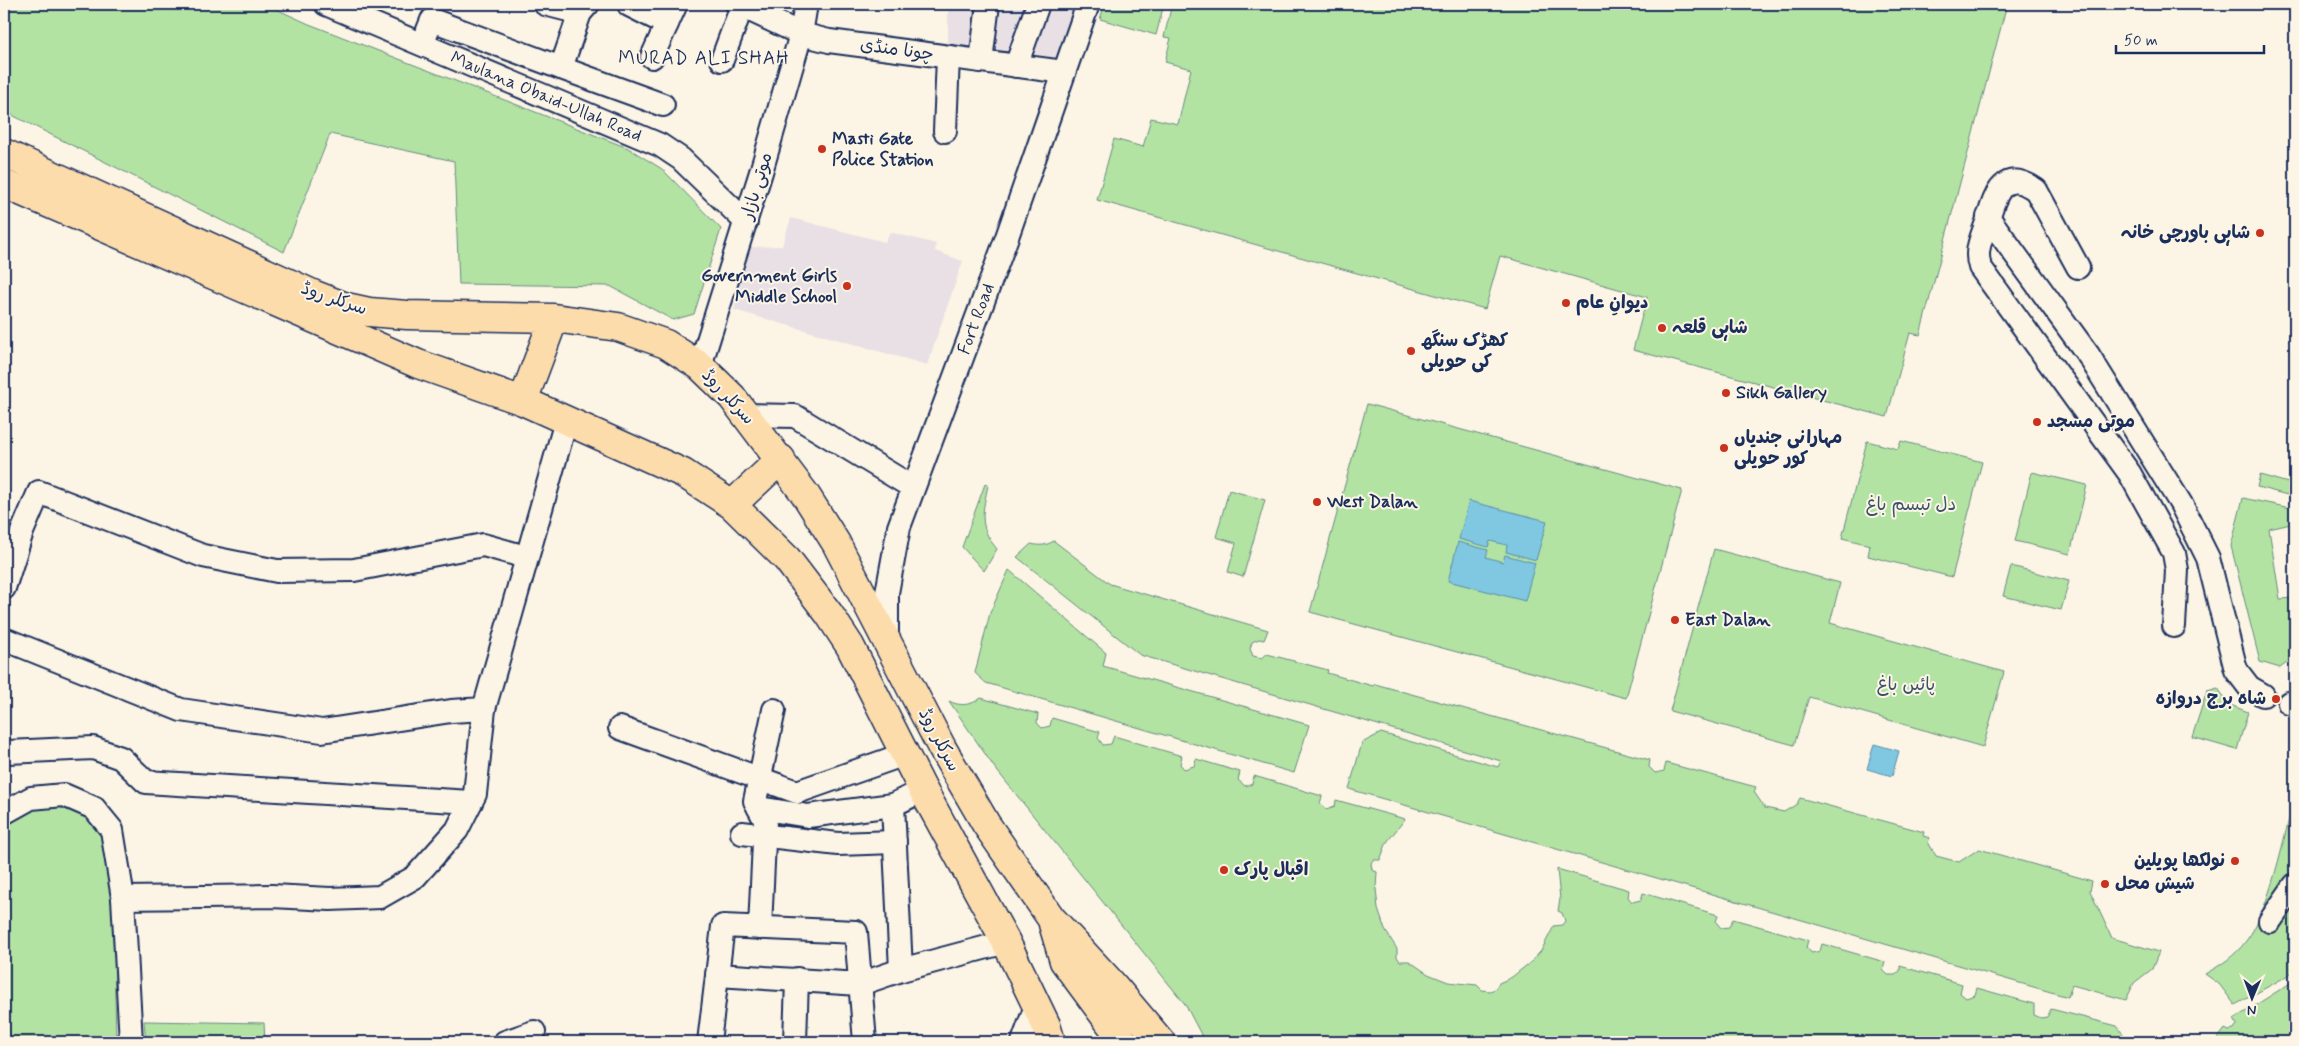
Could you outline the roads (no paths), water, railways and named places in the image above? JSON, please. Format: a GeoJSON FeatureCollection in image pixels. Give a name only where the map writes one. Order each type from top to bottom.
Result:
{"type":"FeatureCollection","features":[{"type":"Feature","properties":{"kind":"main road","name":"سرکلر روڈ"},"geometry":{"type":"LineString","coordinates":[[4,153],[315,295],[346,307],[369,312],[407,315],[554,318],[590,322],[638,332],[666,344],[700,366],[732,397],[781,459],[836,544],[942,748],[986,824],[1051,918],[1112,984],[1161,1042]]}},
{"type":"Feature","properties":{"kind":"main road","name":"سرکلر روڈ"},"geometry":{"type":"LineString","coordinates":[[4,184],[418,364],[523,401],[684,473],[732,505],[787,559],[830,614],[850,646],[923,790],[1006,942],[1047,1029]]}},
{"type":"Feature","properties":{"kind":"main road"},"geometry":{"type":"LineString","coordinates":[[523,401],[554,318]]}},
{"type":"Feature","properties":{"kind":"main road"},"geometry":{"type":"LineString","coordinates":[[732,505],[781,459]]}},
{"type":"Feature","properties":{"kind":"main road"},"geometry":{"type":"LineString","coordinates":[[1051,918],[1064,961],[1124,1042]]}},
{"type":"Feature","properties":{"kind":"street","name":"Maulana Obaid-Ullah Road"},"geometry":{"type":"LineString","coordinates":[[326,4],[660,145],[681,159],[746,222]]}},
{"type":"Feature","properties":{"kind":"street"},"geometry":{"type":"LineString","coordinates":[[545,4],[584,9],[561,68]]}},
{"type":"Feature","properties":{"kind":"street"},"geometry":{"type":"LineString","coordinates":[[652,57],[676,4]]}},
{"type":"Feature","properties":{"kind":"street","name":"موتی بازار"},"geometry":{"type":"LineString","coordinates":[[700,366],[746,222],[800,34],[806,4]]}},
{"type":"Feature","properties":{"kind":"street"},"geometry":{"type":"LineString","coordinates":[[981,61],[988,4]]}},
{"type":"Feature","properties":{"kind":"street"},"geometry":{"type":"LineString","coordinates":[[1016,66],[1038,4]]}},
{"type":"Feature","properties":{"kind":"street","name":"Fort Road"},"geometry":{"type":"LineString","coordinates":[[887,639],[887,593],[899,527],[1007,236],[1088,4]]}},
{"type":"Feature","properties":{"kind":"street"},"geometry":{"type":"LineString","coordinates":[[630,5],[667,24]]}},
{"type":"Feature","properties":{"kind":"street"},"geometry":{"type":"LineString","coordinates":[[722,60],[739,5]]}},
{"type":"Feature","properties":{"kind":"street","name":"چونا منڈی"},"geometry":{"type":"LineString","coordinates":[[739,5],[800,34],[829,40],[1064,72]]}},
{"type":"Feature","properties":{"kind":"street"},"geometry":{"type":"LineString","coordinates":[[424,40],[432,20],[663,105]]}},
{"type":"Feature","properties":{"kind":"street"},"geometry":{"type":"LineString","coordinates":[[476,62],[485,40]]}},
{"type":"Feature","properties":{"kind":"street"},"geometry":{"type":"LineString","coordinates":[[945,130],[948,57]]}},
{"type":"Feature","properties":{"kind":"street"},"geometry":{"type":"LineString","coordinates":[[2078,267],[2036,190],[2027,184],[2014,182],[2002,186],[1996,193],[1977,257],[1980,267],[2130,474],[2174,553],[2177,570],[2174,626]]}},
{"type":"Feature","properties":{"kind":"street"},"geometry":{"type":"LineString","coordinates":[[1988,218],[2089,356],[2181,504],[2208,558],[2236,670],[2249,687],[2263,695]]}},
{"type":"Feature","properties":{"kind":"street"},"geometry":{"type":"LineString","coordinates":[[746,415],[795,416],[912,488]]}},
{"type":"Feature","properties":{"kind":"street"},"geometry":{"type":"LineString","coordinates":[[123,898],[272,896],[330,899],[380,897],[415,877],[457,830],[474,794],[484,709],[566,421]]}},
{"type":"Feature","properties":{"kind":"street"},"geometry":{"type":"LineString","coordinates":[[4,588],[13,527],[39,492],[203,556],[277,570],[354,570],[482,545],[526,557]]}},
{"type":"Feature","properties":{"kind":"street"},"geometry":{"type":"LineString","coordinates":[[4,639],[181,710],[322,731],[451,711],[484,709]]}},
{"type":"Feature","properties":{"kind":"street"},"geometry":{"type":"LineString","coordinates":[[760,928],[753,834],[765,820],[755,801],[774,710]]}},
{"type":"Feature","properties":{"kind":"street"},"geometry":{"type":"LineString","coordinates":[[620,728],[759,780],[797,792],[905,754]]}},
{"type":"Feature","properties":{"kind":"street"},"geometry":{"type":"LineString","coordinates":[[4,750],[8,752],[93,748],[121,758],[146,782],[471,802]]}},
{"type":"Feature","properties":{"kind":"street"},"geometry":{"type":"LineString","coordinates":[[836,778],[838,844]]}},
{"type":"Feature","properties":{"kind":"street"},"geometry":{"type":"LineString","coordinates":[[759,808],[808,816],[893,805],[923,790]]}},
{"type":"Feature","properties":{"kind":"street"},"geometry":{"type":"LineString","coordinates":[[4,813],[31,798],[64,795],[94,808],[112,830],[123,898],[131,1042]]}},
{"type":"Feature","properties":{"kind":"street"},"geometry":{"type":"LineString","coordinates":[[893,805],[901,970]]}},
{"type":"Feature","properties":{"kind":"street"},"geometry":{"type":"LineString","coordinates":[[753,834],[838,844],[895,842]]}},
{"type":"Feature","properties":{"kind":"street"},"geometry":{"type":"LineString","coordinates":[[2270,921],[2295,886]]}},
{"type":"Feature","properties":{"kind":"street"},"geometry":{"type":"LineString","coordinates":[[709,1042],[723,926],[856,932],[865,1042]]}},
{"type":"Feature","properties":{"kind":"street"},"geometry":{"type":"LineString","coordinates":[[717,976],[860,984],[901,970],[1006,942]]}},
{"type":"Feature","properties":{"kind":"street"},"geometry":{"type":"LineString","coordinates":[[795,1042],[797,979]]}},
{"type":"Feature","properties":{"kind":"street"},"geometry":{"type":"LineString","coordinates":[[1023,1042],[1047,1029]]}},
{"type":"Feature","properties":{"kind":"street"},"geometry":{"type":"LineString","coordinates":[[505,1042],[534,1032]]}},
{"type":"Feature","properties":{"kind":"water"},"geometry":{"type":"Polygon","coordinates":[[[1469,501],[1547,521],[1536,560],[1506,552],[1507,545],[1490,541],[1488,547],[1459,539],[1469,501]]]}},
{"type":"Feature","properties":{"kind":"water"},"geometry":{"type":"Polygon","coordinates":[[[1458,542],[1488,550],[1486,557],[1503,562],[1505,555],[1535,563],[1525,601],[1448,581],[1458,542]]]}},
{"type":"Feature","properties":{"kind":"water"},"geometry":{"type":"Polygon","coordinates":[[[1874,744],[1899,751],[1892,776],[1867,769],[1874,744]]]}},
{"type":"Feature","properties":{"kind":"place","name":"Masti Gate Police Station"},"geometry":{"type":"Point","coordinates":[822,149]}},
{"type":"Feature","properties":{"kind":"place","name":"شاہی باورچی خانہ"},"geometry":{"type":"Point","coordinates":[2260,233]}},
{"type":"Feature","properties":{"kind":"place","name":"Government Girls Middle School"},"geometry":{"type":"Point","coordinates":[847,286]}},
{"type":"Feature","properties":{"kind":"place","name":"دیوانِ عام"},"geometry":{"type":"Point","coordinates":[1566,303]}},
{"type":"Feature","properties":{"kind":"place","name":"شاہی قلعہ"},"geometry":{"type":"Point","coordinates":[1662,328]}},
{"type":"Feature","properties":{"kind":"place","name":"کھڑک سنگھ کی حویلی"},"geometry":{"type":"Point","coordinates":[1411,351]}},
{"type":"Feature","properties":{"kind":"place","name":"Sikh Gallery"},"geometry":{"type":"Point","coordinates":[1726,393]}},
{"type":"Feature","properties":{"kind":"place","name":"موتی مسجد"},"geometry":{"type":"Point","coordinates":[2037,422]}},
{"type":"Feature","properties":{"kind":"place","name":"مہارانی جندیاں کور حویلی"},"geometry":{"type":"Point","coordinates":[1724,448]}},
{"type":"Feature","properties":{"kind":"place","name":"West Dalan"},"geometry":{"type":"Point","coordinates":[1317,502]}},
{"type":"Feature","properties":{"kind":"place","name":"East Dalan"},"geometry":{"type":"Point","coordinates":[1675,620]}},
{"type":"Feature","properties":{"kind":"place","name":"شاہ برج دروازہ"},"geometry":{"type":"Point","coordinates":[2276,699]}},
{"type":"Feature","properties":{"kind":"place","name":"نولکھا پویلین"},"geometry":{"type":"Point","coordinates":[2235,861]}},
{"type":"Feature","properties":{"kind":"place","name":"اقبال پارک"},"geometry":{"type":"Point","coordinates":[1224,870]}},
{"type":"Feature","properties":{"kind":"place","name":"شیش محل"},"geometry":{"type":"Point","coordinates":[2105,884]}},
{"type":"Feature","properties":{"kind":"district","name":"MURAD ALI SHAH"},"geometry":{"type":"Point","coordinates":[704,58]}},
{"type":"Feature","properties":{"kind":"park label","name":"دل تبسم باغ"},"geometry":{"type":"Point","coordinates":[1911,505]}},
{"type":"Feature","properties":{"kind":"park label","name":"پائیں باغ"},"geometry":{"type":"Point","coordinates":[1906,685]}}]}
